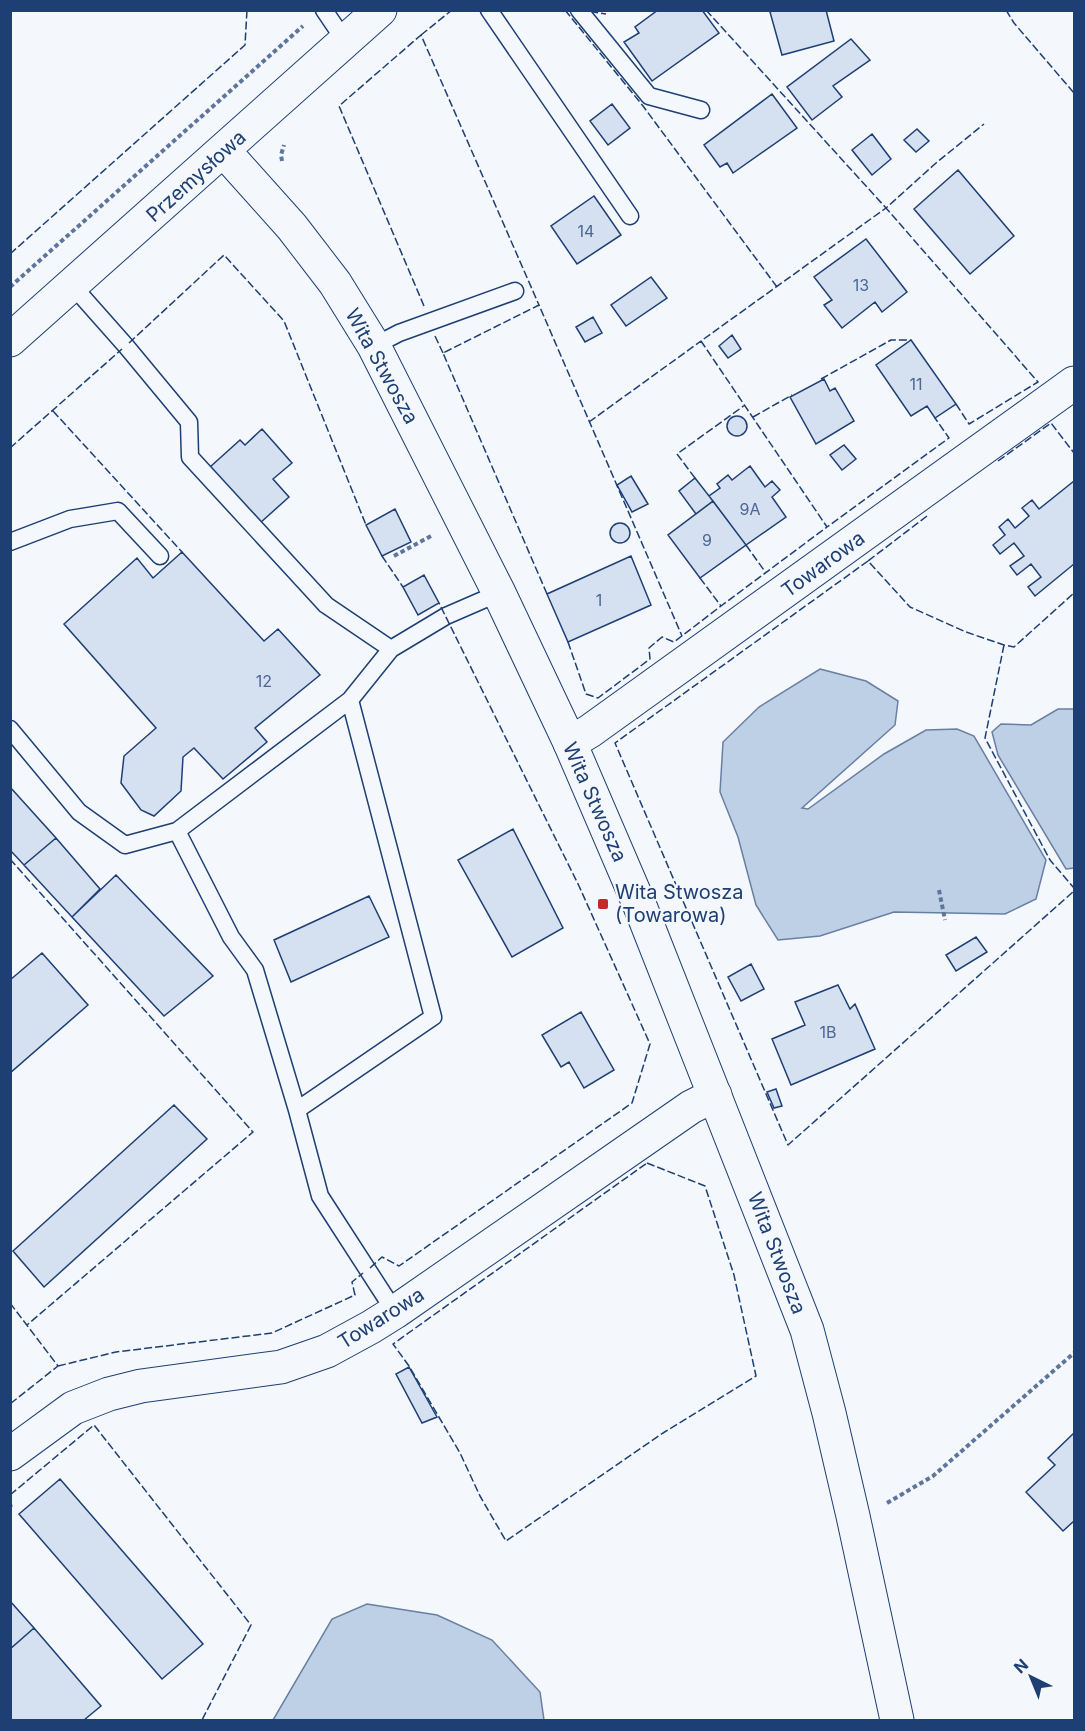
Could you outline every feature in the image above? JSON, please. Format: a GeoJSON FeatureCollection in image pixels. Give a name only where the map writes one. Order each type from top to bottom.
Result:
{"type":"FeatureCollection","features":[{"type":"Feature","properties":{"kind":"street","name":"Przemysłowa"},"geometry":{"type":"LineString","coordinates":[[10,340],[380,10]]}},
{"type":"Feature","properties":{"kind":"street","name":"Wita Stwosza"},"geometry":{"type":"LineString","coordinates":[[224,151],[299,237],[335,283],[374,346],[499,592],[570,743],[640,906],[807,1330],[853,1516],[897,1720]]}},
{"type":"Feature","properties":{"kind":"street","name":"Towarowa"},"geometry":{"type":"LineString","coordinates":[[570,743],[590,731],[1074,383]]}},
{"type":"Feature","properties":{"kind":"street","name":"Towarowa"},"geometry":{"type":"LineString","coordinates":[[10,1454],[73,1408],[108,1394],[141,1386],[282,1366],[327,1351],[395,1312],[691,1107],[715,1095]]}},
{"type":"Feature","properties":{"kind":"lane"},"geometry":{"type":"LineString","coordinates":[[489,10],[630,216]]}},
{"type":"Feature","properties":{"kind":"lane"},"geometry":{"type":"LineString","coordinates":[[579,10],[649,96],[701,110]]}},
{"type":"Feature","properties":{"kind":"lane"},"geometry":{"type":"LineString","coordinates":[[317,14],[345,42]]}},
{"type":"Feature","properties":{"kind":"lane"},"geometry":{"type":"LineString","coordinates":[[72,285],[189,422],[190,457],[326,605],[391,649]]}},
{"type":"Feature","properties":{"kind":"lane"},"geometry":{"type":"LineString","coordinates":[[374,346],[399,333],[515,291]]}},
{"type":"Feature","properties":{"kind":"lane"},"geometry":{"type":"LineString","coordinates":[[10,542],[70,519],[118,512],[160,556]]}},
{"type":"Feature","properties":{"kind":"lane"},"geometry":{"type":"LineString","coordinates":[[10,729],[79,812],[125,845],[177,831],[350,700],[391,649],[446,616],[499,592]]}},
{"type":"Feature","properties":{"kind":"lane"},"geometry":{"type":"LineString","coordinates":[[297,1110],[434,1017],[350,700]]}},
{"type":"Feature","properties":{"kind":"lane"},"geometry":{"type":"LineString","coordinates":[[177,831],[231,938],[255,970],[320,1196],[395,1312]]}},
{"type":"Feature","properties":{"kind":"path"},"geometry":{"type":"LineString","coordinates":[[10,287],[317,14]]}},
{"type":"Feature","properties":{"kind":"path"},"geometry":{"type":"LineString","coordinates":[[394,556],[437,532]]}},
{"type":"Feature","properties":{"kind":"path"},"geometry":{"type":"LineString","coordinates":[[939,890],[945,920]]}},
{"type":"Feature","properties":{"kind":"path"},"geometry":{"type":"LineString","coordinates":[[853,1516],[876,1509],[933,1476],[1074,1353]]}},
{"type":"Feature","properties":{"kind":"water"},"geometry":{"type":"Polygon","coordinates":[[[820,669],[866,681],[898,701],[895,725],[802,808],[808,809],[884,754],[926,730],[957,729],[974,736],[1046,860],[1036,899],[1005,914],[894,912],[820,936],[778,940],[756,905],[738,837],[720,792],[723,742],[759,707],[820,669]]]}},
{"type":"Feature","properties":{"kind":"water"},"geometry":{"type":"Polygon","coordinates":[[[1058,709],[1074,709],[1074,868],[1066,869],[998,755],[992,732],[1001,724],[1031,725],[1058,709]]]}},
{"type":"Feature","properties":{"kind":"water"},"geometry":{"type":"Polygon","coordinates":[[[367,1604],[437,1615],[492,1640],[540,1692],[544,1720],[273,1720],[332,1619],[367,1604]]]}},
{"type":"Feature","properties":{"kind":"building"},"geometry":{"type":"Polygon","coordinates":[[[658,10],[702,10],[719,33],[652,81],[624,42],[639,33],[635,27],[658,10]]]}},
{"type":"Feature","properties":{"kind":"building"},"geometry":{"type":"Polygon","coordinates":[[[775,10],[826,10],[834,41],[782,55],[770,12],[775,10]]]}},
{"type":"Feature","properties":{"kind":"building"},"geometry":{"type":"Polygon","coordinates":[[[851,39],[870,60],[833,86],[842,97],[812,120],[787,87],[851,39]]]}},
{"type":"Feature","properties":{"kind":"building"},"geometry":{"type":"Polygon","coordinates":[[[772,94],[797,128],[733,173],[727,163],[720,167],[704,145],[772,94]]]}},
{"type":"Feature","properties":{"kind":"building"},"geometry":{"type":"Polygon","coordinates":[[[612,104],[630,128],[608,145],[590,121],[612,104]]]}},
{"type":"Feature","properties":{"kind":"building"},"geometry":{"type":"Polygon","coordinates":[[[917,129],[929,141],[916,152],[904,140],[917,129]]]}},
{"type":"Feature","properties":{"kind":"building"},"geometry":{"type":"Polygon","coordinates":[[[872,134],[891,159],[872,175],[852,150],[872,134]]]}},
{"type":"Feature","properties":{"kind":"building"},"geometry":{"type":"Polygon","coordinates":[[[958,170],[1014,236],[970,274],[914,209],[958,170]]]}},
{"type":"Feature","properties":{"kind":"building"},"geometry":{"type":"Polygon","coordinates":[[[594,196],[621,235],[577,264],[551,226],[594,196]]]}},
{"type":"Feature","properties":{"kind":"building"},"geometry":{"type":"Polygon","coordinates":[[[866,239],[907,292],[882,312],[875,302],[842,328],[824,305],[832,300],[814,277],[866,239]]]}},
{"type":"Feature","properties":{"kind":"building"},"geometry":{"type":"Polygon","coordinates":[[[651,277],[667,298],[626,326],[611,305],[651,277]]]}},
{"type":"Feature","properties":{"kind":"building"},"geometry":{"type":"Polygon","coordinates":[[[593,317],[602,333],[585,342],[576,327],[593,317]]]}},
{"type":"Feature","properties":{"kind":"building"},"geometry":{"type":"Polygon","coordinates":[[[732,335],[741,349],[728,358],[719,346],[732,335]]]}},
{"type":"Feature","properties":{"kind":"building"},"geometry":{"type":"Polygon","coordinates":[[[911,340],[956,404],[935,418],[927,406],[911,416],[876,365],[911,340]]]}},
{"type":"Feature","properties":{"kind":"building"},"geometry":{"type":"Polygon","coordinates":[[[824,379],[830,391],[835,388],[854,421],[816,444],[790,397],[824,379]]]}},
{"type":"Feature","properties":{"kind":"building"},"geometry":{"type":"Polygon","coordinates":[[[737,416],[744,419],[747,426],[744,433],[737,436],[730,433],[727,426],[730,419],[737,416]]]}},
{"type":"Feature","properties":{"kind":"building"},"geometry":{"type":"Polygon","coordinates":[[[262,429],[292,463],[273,479],[289,497],[260,523],[210,467],[240,440],[245,445],[262,429]]]}},
{"type":"Feature","properties":{"kind":"building"},"geometry":{"type":"Polygon","coordinates":[[[844,445],[856,459],[842,470],[830,455],[844,445]]]}},
{"type":"Feature","properties":{"kind":"building"},"geometry":{"type":"Polygon","coordinates":[[[750,466],[765,487],[772,481],[780,490],[772,497],[786,517],[746,545],[709,496],[720,488],[717,484],[728,475],[732,480],[750,466]]]}},
{"type":"Feature","properties":{"kind":"building"},"geometry":{"type":"Polygon","coordinates":[[[631,476],[648,504],[632,512],[617,485],[631,476]]]}},
{"type":"Feature","properties":{"kind":"building"},"geometry":{"type":"Polygon","coordinates":[[[695,478],[713,501],[696,514],[679,491],[695,478]]]}},
{"type":"Feature","properties":{"kind":"building"},"geometry":{"type":"Polygon","coordinates":[[[1074,481],[1074,564],[1035,596],[1028,587],[1041,577],[1031,564],[1017,575],[1010,566],[1024,556],[1014,543],[1000,554],[993,545],[1005,535],[999,527],[1008,519],[1015,528],[1029,516],[1022,508],[1032,500],[1039,509],[1074,481]]]}},
{"type":"Feature","properties":{"kind":"building"},"geometry":{"type":"Polygon","coordinates":[[[713,501],[746,545],[700,578],[668,535],[713,501]]]}},
{"type":"Feature","properties":{"kind":"building"},"geometry":{"type":"Polygon","coordinates":[[[395,509],[411,542],[382,556],[366,525],[395,509]]]}},
{"type":"Feature","properties":{"kind":"building"},"geometry":{"type":"Polygon","coordinates":[[[620,523],[627,526],[630,533],[627,540],[620,543],[613,540],[610,533],[613,526],[620,523]]]}},
{"type":"Feature","properties":{"kind":"building"},"geometry":{"type":"Polygon","coordinates":[[[182,552],[264,641],[278,629],[320,675],[255,728],[267,742],[223,779],[194,748],[183,757],[181,791],[154,816],[141,810],[121,783],[124,756],[156,728],[64,624],[137,558],[153,578],[182,552]]]}},
{"type":"Feature","properties":{"kind":"building"},"geometry":{"type":"Polygon","coordinates":[[[631,556],[651,605],[568,642],[547,594],[631,556]]]}},
{"type":"Feature","properties":{"kind":"building"},"geometry":{"type":"Polygon","coordinates":[[[424,575],[439,603],[418,615],[403,587],[424,575]]]}},
{"type":"Feature","properties":{"kind":"building"},"geometry":{"type":"Polygon","coordinates":[[[10,787],[56,838],[24,865],[10,850],[10,787]]]}},
{"type":"Feature","properties":{"kind":"building"},"geometry":{"type":"Polygon","coordinates":[[[513,829],[563,928],[512,957],[458,860],[513,829]]]}},
{"type":"Feature","properties":{"kind":"building"},"geometry":{"type":"Polygon","coordinates":[[[56,838],[100,889],[72,917],[24,865],[56,838]]]}},
{"type":"Feature","properties":{"kind":"building"},"geometry":{"type":"Polygon","coordinates":[[[116,875],[213,976],[164,1016],[72,917],[116,875]]]}},
{"type":"Feature","properties":{"kind":"building"},"geometry":{"type":"Polygon","coordinates":[[[369,896],[389,937],[291,982],[274,940],[369,896]]]}},
{"type":"Feature","properties":{"kind":"building"},"geometry":{"type":"Polygon","coordinates":[[[976,937],[987,952],[956,971],[946,955],[976,937]]]}},
{"type":"Feature","properties":{"kind":"building"},"geometry":{"type":"Polygon","coordinates":[[[42,953],[88,1005],[10,1073],[10,980],[42,953]]]}},
{"type":"Feature","properties":{"kind":"building"},"geometry":{"type":"Polygon","coordinates":[[[751,964],[764,989],[741,1001],[728,977],[751,964]]]}},
{"type":"Feature","properties":{"kind":"building"},"geometry":{"type":"Polygon","coordinates":[[[838,985],[850,1009],[855,1004],[875,1049],[791,1085],[772,1039],[805,1025],[795,1002],[838,985]]]}},
{"type":"Feature","properties":{"kind":"building"},"geometry":{"type":"Polygon","coordinates":[[[581,1012],[614,1070],[584,1088],[569,1062],[561,1067],[542,1035],[581,1012]]]}},
{"type":"Feature","properties":{"kind":"building"},"geometry":{"type":"Polygon","coordinates":[[[776,1089],[782,1106],[774,1108],[767,1092],[776,1089]]]}},
{"type":"Feature","properties":{"kind":"building"},"geometry":{"type":"Polygon","coordinates":[[[174,1105],[207,1139],[44,1287],[13,1251],[174,1105]]]}},
{"type":"Feature","properties":{"kind":"building"},"geometry":{"type":"Polygon","coordinates":[[[409,1367],[437,1417],[422,1423],[396,1374],[409,1367]]]}},
{"type":"Feature","properties":{"kind":"building"},"geometry":{"type":"Polygon","coordinates":[[[1074,1433],[1074,1521],[1063,1531],[1026,1492],[1055,1465],[1048,1458],[1074,1433]]]}},
{"type":"Feature","properties":{"kind":"building"},"geometry":{"type":"Polygon","coordinates":[[[60,1479],[203,1644],[162,1679],[19,1514],[60,1479]]]}},
{"type":"Feature","properties":{"kind":"building"},"geometry":{"type":"Polygon","coordinates":[[[10,1601],[34,1628],[10,1649],[10,1601]]]}},
{"type":"Feature","properties":{"kind":"building"},"geometry":{"type":"Polygon","coordinates":[[[34,1628],[101,1706],[84,1720],[10,1720],[10,1649],[34,1628]]]}},
{"type":"Feature","properties":{"kind":"fence"},"geometry":{"type":"LineString","coordinates":[[10,254],[245,45],[247,10]]}},
{"type":"Feature","properties":{"kind":"fence"},"geometry":{"type":"LineString","coordinates":[[421,35],[452,10]]}},
{"type":"Feature","properties":{"kind":"fence"},"geometry":{"type":"LineString","coordinates":[[565,10],[643,106],[777,287]]}},
{"type":"Feature","properties":{"kind":"fence"},"geometry":{"type":"LineString","coordinates":[[591,10],[606,14]]}},
{"type":"Feature","properties":{"kind":"fence"},"geometry":{"type":"LineString","coordinates":[[706,10],[886,208],[701,341],[827,527],[949,438],[935,418]]}},
{"type":"Feature","properties":{"kind":"fence"},"geometry":{"type":"LineString","coordinates":[[1006,10],[1014,23],[1074,93]]}},
{"type":"Feature","properties":{"kind":"fence"},"geometry":{"type":"LineString","coordinates":[[424,306],[339,106],[421,35],[539,305]]}},
{"type":"Feature","properties":{"kind":"fence"},"geometry":{"type":"LineString","coordinates":[[956,404],[969,424],[1038,382],[886,208],[984,124]]}},
{"type":"Feature","properties":{"kind":"fence"},"geometry":{"type":"LineString","coordinates":[[129,343],[224,255],[284,321],[366,525]]}},
{"type":"Feature","properties":{"kind":"fence"},"geometry":{"type":"LineString","coordinates":[[547,594],[443,353],[539,305],[682,636]]}},
{"type":"Feature","properties":{"kind":"fence"},"geometry":{"type":"LineString","coordinates":[[435,336],[443,353]]}},
{"type":"Feature","properties":{"kind":"fence"},"geometry":{"type":"LineString","coordinates":[[821,379],[891,340],[911,340]]}},
{"type":"Feature","properties":{"kind":"fence"},"geometry":{"type":"LineString","coordinates":[[589,422],[701,341]]}},
{"type":"Feature","properties":{"kind":"fence"},"geometry":{"type":"LineString","coordinates":[[10,448],[122,349]]}},
{"type":"Feature","properties":{"kind":"fence"},"geometry":{"type":"LineString","coordinates":[[753,417],[792,395]]}},
{"type":"Feature","properties":{"kind":"fence"},"geometry":{"type":"LineString","coordinates":[[695,478],[677,454],[745,405]]}},
{"type":"Feature","properties":{"kind":"fence"},"geometry":{"type":"LineString","coordinates":[[53,411],[182,552]]}},
{"type":"Feature","properties":{"kind":"fence"},"geometry":{"type":"LineString","coordinates":[[998,461],[1051,423],[1074,453]]}},
{"type":"Feature","properties":{"kind":"fence"},"geometry":{"type":"LineString","coordinates":[[927,516],[868,561],[910,607],[966,632],[1014,647],[1074,593]]}},
{"type":"Feature","properties":{"kind":"fence"},"geometry":{"type":"LineString","coordinates":[[700,578],[721,606],[827,527]]}},
{"type":"Feature","properties":{"kind":"fence"},"geometry":{"type":"LineString","coordinates":[[746,545],[766,573]]}},
{"type":"Feature","properties":{"kind":"fence"},"geometry":{"type":"LineString","coordinates":[[382,556],[403,587]]}},
{"type":"Feature","properties":{"kind":"fence"},"geometry":{"type":"LineString","coordinates":[[868,561],[615,743],[788,1145],[1074,891]]}},
{"type":"Feature","properties":{"kind":"fence"},"geometry":{"type":"LineString","coordinates":[[370,1268],[382,1257],[399,1266],[632,1103],[650,1044],[579,886],[439,603]]}},
{"type":"Feature","properties":{"kind":"fence"},"geometry":{"type":"LineString","coordinates":[[568,642],[586,694],[598,698],[650,659],[649,648],[662,637],[674,642],[721,606]]}},
{"type":"Feature","properties":{"kind":"fence"},"geometry":{"type":"LineString","coordinates":[[1004,645],[985,738],[1050,860],[1074,888]]}},
{"type":"Feature","properties":{"kind":"fence"},"geometry":{"type":"LineString","coordinates":[[10,859],[253,1132],[27,1325]]}},
{"type":"Feature","properties":{"kind":"fence"},"geometry":{"type":"LineString","coordinates":[[647,1163],[705,1186],[734,1275],[756,1376],[663,1433],[506,1541],[480,1496],[460,1453],[409,1366],[393,1344],[647,1163]]}},
{"type":"Feature","properties":{"kind":"fence"},"geometry":{"type":"LineString","coordinates":[[58,1366],[116,1352],[272,1333],[355,1295],[352,1282],[363,1273]]}},
{"type":"Feature","properties":{"kind":"fence"},"geometry":{"type":"LineString","coordinates":[[10,1303],[58,1366],[10,1404]]}},
{"type":"Feature","properties":{"kind":"fence"},"geometry":{"type":"LineString","coordinates":[[10,1495],[94,1425],[251,1625],[202,1720]]}},
{"type":"Feature","properties":{"kind":"fence"},"geometry":{"type":"LineString","coordinates":[[10,1499],[12,1507],[10,1508]]}},
{"type":"Feature","properties":{"kind":"place","name":"Wita Stwosza (Towarowa)"},"geometry":{"type":"Point","coordinates":[603,904]}}]}
